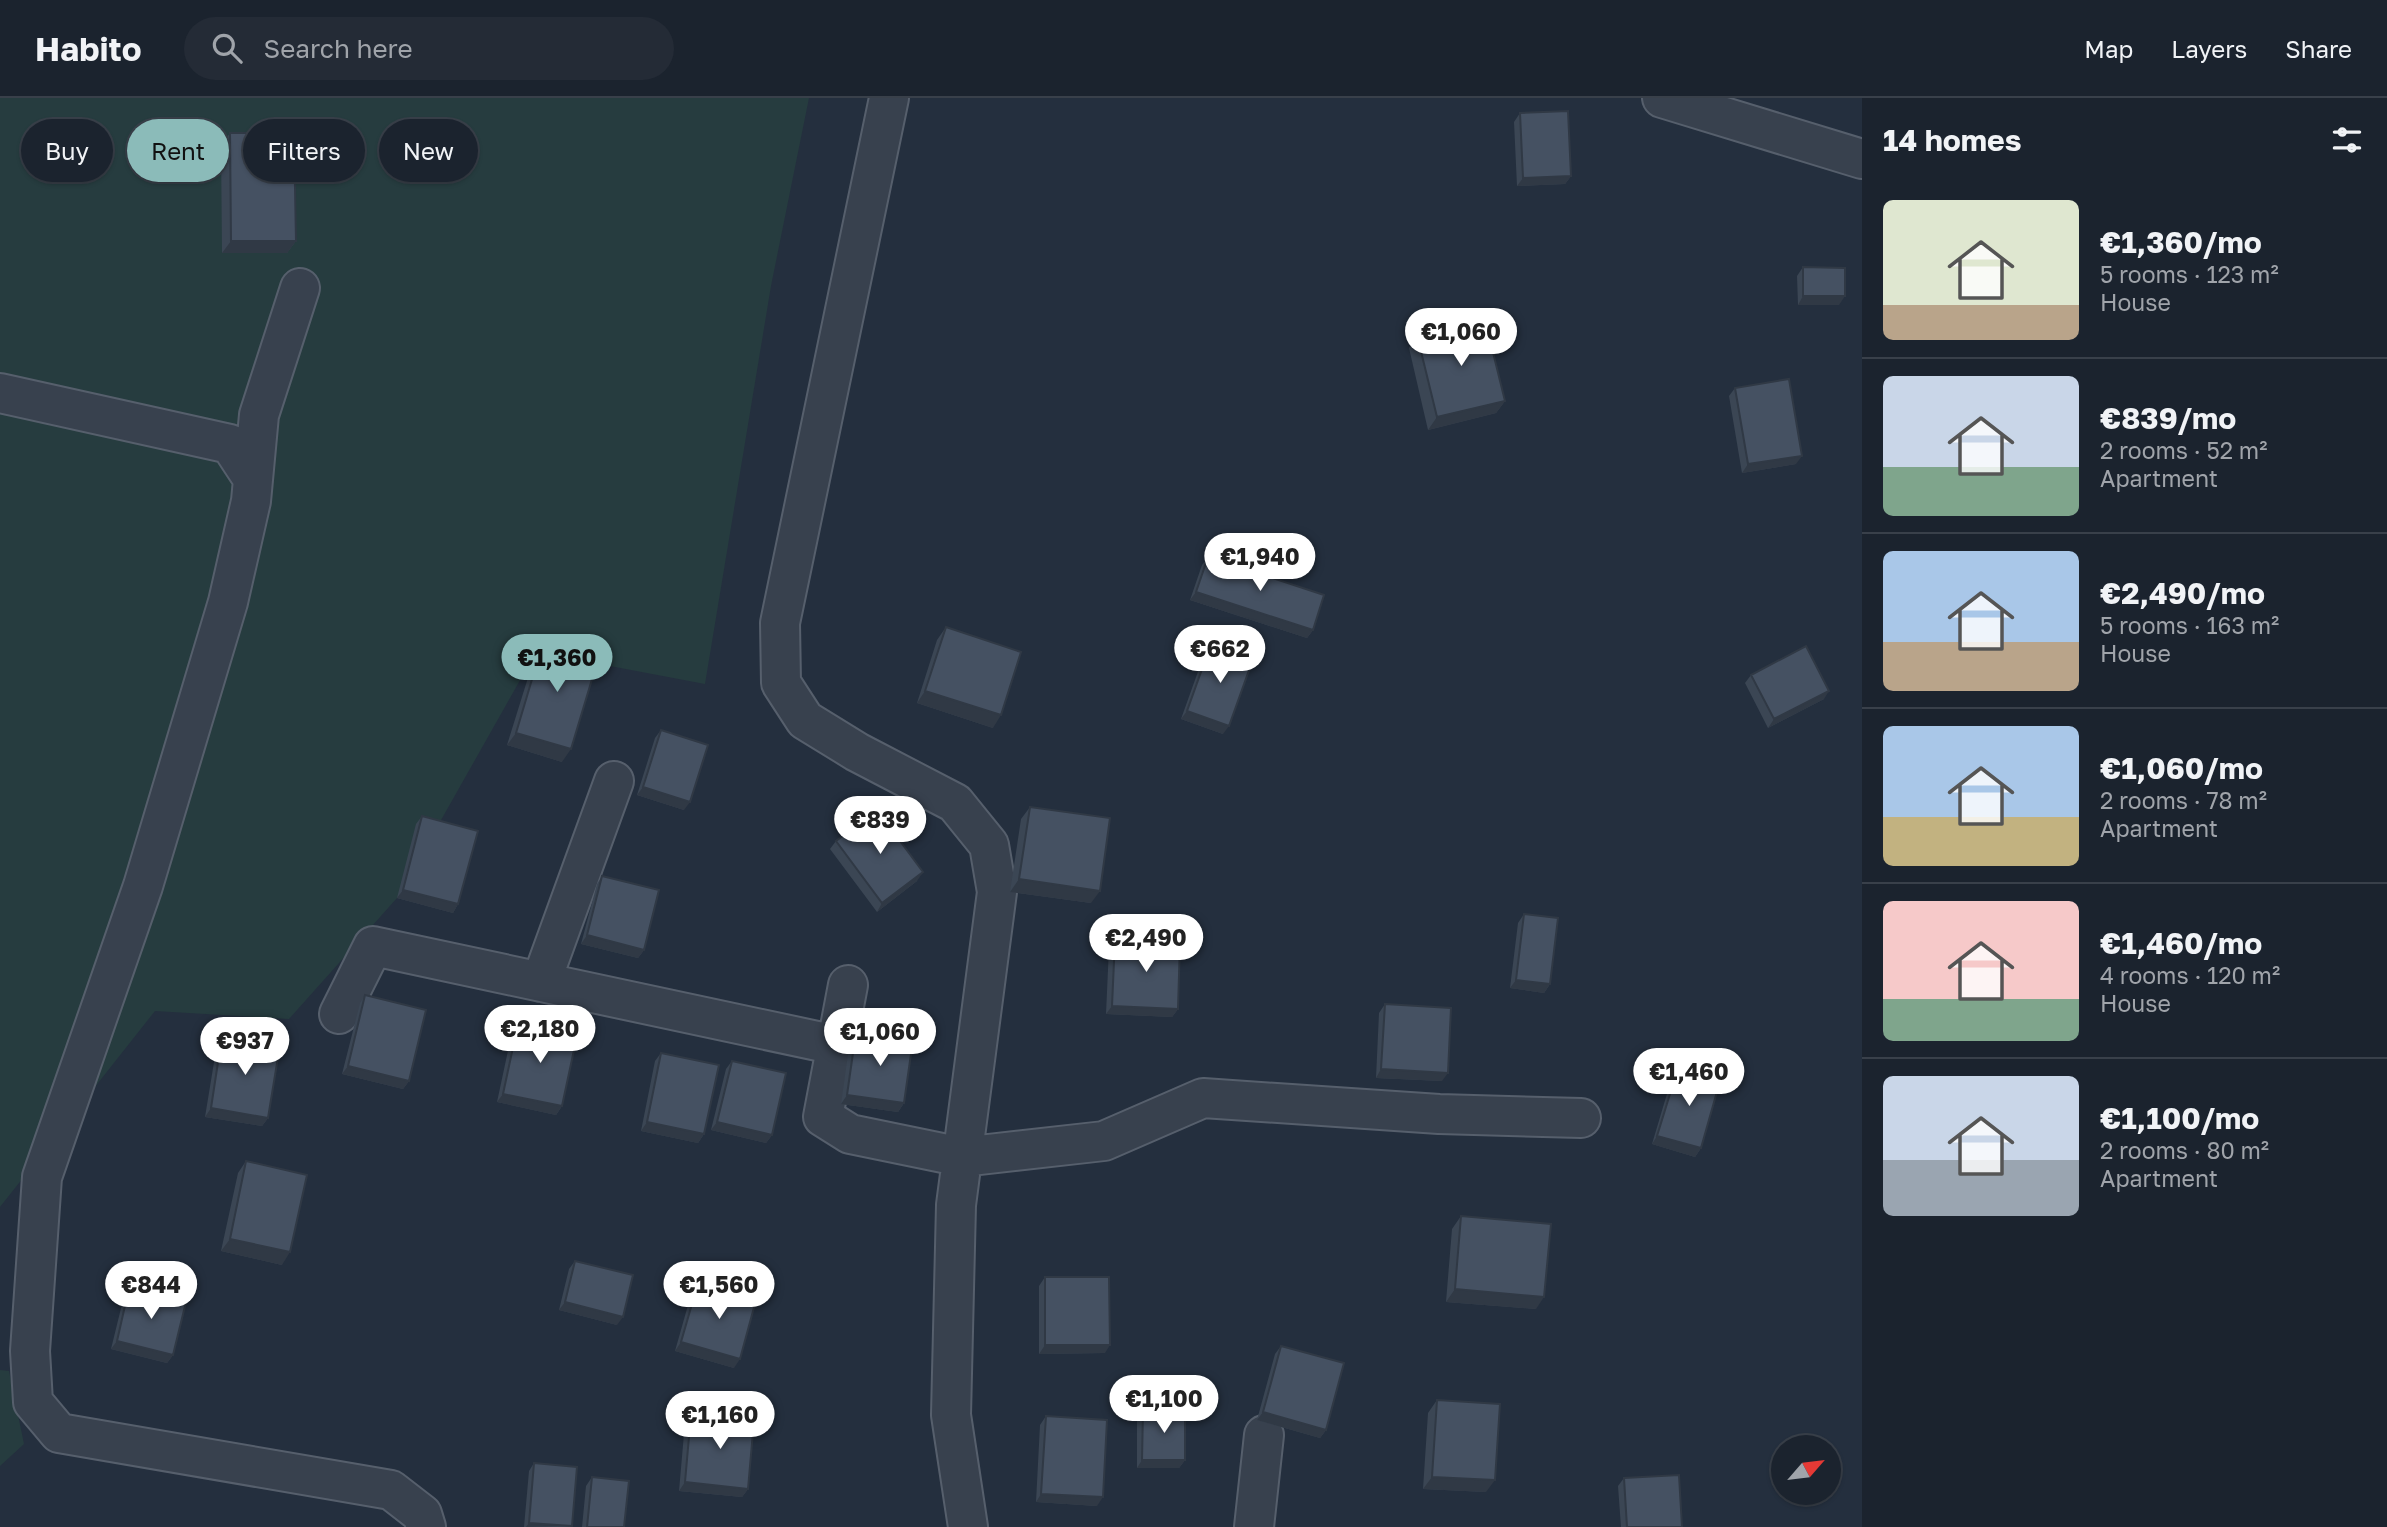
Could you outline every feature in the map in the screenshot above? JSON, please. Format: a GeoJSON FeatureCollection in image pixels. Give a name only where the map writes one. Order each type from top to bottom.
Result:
{"type":"FeatureCollection","features":[{"type":"Feature","properties":{"kind":"street"},"geometry":{"type":"LineString","coordinates":[[889,98],[780,623],[781,683],[805,720],[856,752],[955,803],[989,845],[997,892],[956,1205],[951,1415],[968,1527]]}},
{"type":"Feature","properties":{"kind":"street"},"geometry":{"type":"LineString","coordinates":[[1661,98],[1862,159]]}},
{"type":"Feature","properties":{"kind":"street"},"geometry":{"type":"LineString","coordinates":[[300,288],[259,415],[251,501],[228,602],[155,847],[41,1177],[30,1351],[33,1402],[59,1433],[391,1490],[422,1514],[426,1527]]}},
{"type":"Feature","properties":{"kind":"street"},"geometry":{"type":"LineString","coordinates":[[0,393],[230,444],[253,479]]}},
{"type":"Feature","properties":{"kind":"street"},"geometry":{"type":"LineString","coordinates":[[541,982],[614,781]]}},
{"type":"Feature","properties":{"kind":"street"},"geometry":{"type":"LineString","coordinates":[[340,1014],[373,946],[836,1045]]}},
{"type":"Feature","properties":{"kind":"street"},"geometry":{"type":"LineString","coordinates":[[848,985],[823,1117],[850,1135],[962,1157],[1104,1141],[1203,1098],[1438,1114],[1581,1118]]}},
{"type":"Feature","properties":{"kind":"street"},"geometry":{"type":"LineString","coordinates":[[1254,1527],[1264,1435]]}},
{"type":"Feature","properties":{"kind":"green space"},"geometry":{"type":"Polygon","coordinates":[[[0,98],[809,98],[771,286],[705,684],[536,652],[397,898],[289,1019],[155,1011],[0,1207],[0,98]]]}},
{"type":"Feature","properties":{"kind":"green space"},"geometry":{"type":"Polygon","coordinates":[[[0,1370],[9,1371],[24,1444],[0,1466],[0,1370]]]}},
{"type":"Feature","properties":{"kind":"building"},"geometry":{"type":"Polygon","coordinates":[[[1568,111],[1571,176],[1523,178],[1520,113],[1568,111]]]}},
{"type":"Feature","properties":{"kind":"building"},"geometry":{"type":"Polygon","coordinates":[[[230,133],[243,133],[243,182],[295,182],[296,241],[231,241],[230,133]]]}},
{"type":"Feature","properties":{"kind":"building"},"geometry":{"type":"Polygon","coordinates":[[[1803,267],[1845,268],[1845,296],[1803,296],[1803,267]]]}},
{"type":"Feature","properties":{"kind":"building"},"geometry":{"type":"Polygon","coordinates":[[[1485,320],[1505,401],[1437,417],[1417,335],[1485,320]]]}},
{"type":"Feature","properties":{"kind":"building"},"geometry":{"type":"Polygon","coordinates":[[[1789,379],[1802,456],[1748,464],[1735,388],[1789,379]]]}},
{"type":"Feature","properties":{"kind":"building"},"geometry":{"type":"Polygon","coordinates":[[[1208,557],[1324,595],[1313,630],[1196,592],[1208,557]]]}},
{"type":"Feature","properties":{"kind":"building"},"geometry":{"type":"Polygon","coordinates":[[[946,627],[1021,652],[1001,715],[925,691],[946,627]]]}},
{"type":"Feature","properties":{"kind":"building"},"geometry":{"type":"Polygon","coordinates":[[[544,639],[599,656],[571,749],[516,733],[544,639]]]}},
{"type":"Feature","properties":{"kind":"building"},"geometry":{"type":"Polygon","coordinates":[[[1211,644],[1253,659],[1229,726],[1187,711],[1211,644]]]}},
{"type":"Feature","properties":{"kind":"building"},"geometry":{"type":"Polygon","coordinates":[[[1806,646],[1829,691],[1774,719],[1751,675],[1806,646]]]}},
{"type":"Feature","properties":{"kind":"building"},"geometry":{"type":"Polygon","coordinates":[[[661,730],[708,745],[690,802],[643,787],[661,730]]]}},
{"type":"Feature","properties":{"kind":"building"},"geometry":{"type":"Polygon","coordinates":[[[1030,807],[1110,818],[1100,891],[1019,879],[1030,807]]]}},
{"type":"Feature","properties":{"kind":"building"},"geometry":{"type":"Polygon","coordinates":[[[877,810],[923,872],[882,903],[836,841],[877,810]]]}},
{"type":"Feature","properties":{"kind":"building"},"geometry":{"type":"Polygon","coordinates":[[[422,816],[478,831],[458,904],[403,890],[422,816]]]}},
{"type":"Feature","properties":{"kind":"building"},"geometry":{"type":"Polygon","coordinates":[[[602,876],[659,890],[644,950],[587,935],[602,876]]]}},
{"type":"Feature","properties":{"kind":"building"},"geometry":{"type":"Polygon","coordinates":[[[1524,914],[1558,918],[1550,984],[1516,980],[1524,914]]]}},
{"type":"Feature","properties":{"kind":"building"},"geometry":{"type":"Polygon","coordinates":[[[1115,939],[1180,942],[1178,1009],[1112,1006],[1115,939]]]}},
{"type":"Feature","properties":{"kind":"building"},"geometry":{"type":"Polygon","coordinates":[[[365,995],[426,1010],[409,1081],[348,1066],[365,995]]]}},
{"type":"Feature","properties":{"kind":"building"},"geometry":{"type":"Polygon","coordinates":[[[1385,1004],[1451,1008],[1448,1073],[1381,1069],[1385,1004]]]}},
{"type":"Feature","properties":{"kind":"building"},"geometry":{"type":"Polygon","coordinates":[[[518,1024],[577,1036],[562,1106],[503,1094],[518,1024]]]}},
{"type":"Feature","properties":{"kind":"building"},"geometry":{"type":"Polygon","coordinates":[[[856,1032],[913,1040],[904,1103],[847,1095],[856,1032]]]}},
{"type":"Feature","properties":{"kind":"building"},"geometry":{"type":"Polygon","coordinates":[[[222,1036],[280,1045],[268,1118],[211,1108],[222,1036]]]}},
{"type":"Feature","properties":{"kind":"building"},"geometry":{"type":"Polygon","coordinates":[[[661,1053],[719,1065],[704,1134],[647,1122],[661,1053]]]}},
{"type":"Feature","properties":{"kind":"building"},"geometry":{"type":"Polygon","coordinates":[[[732,1061],[786,1073],[772,1135],[717,1122],[732,1061]]]}},
{"type":"Feature","properties":{"kind":"building"},"geometry":{"type":"Polygon","coordinates":[[[1678,1068],[1720,1081],[1701,1148],[1657,1136],[1678,1068]]]}},
{"type":"Feature","properties":{"kind":"building"},"geometry":{"type":"Polygon","coordinates":[[[246,1161],[307,1175],[290,1252],[230,1239],[246,1161]]]}},
{"type":"Feature","properties":{"kind":"building"},"geometry":{"type":"Polygon","coordinates":[[[1461,1216],[1551,1224],[1544,1297],[1455,1289],[1461,1216]]]}},
{"type":"Feature","properties":{"kind":"building"},"geometry":{"type":"Polygon","coordinates":[[[575,1261],[633,1275],[623,1317],[565,1302],[575,1261]]]}},
{"type":"Feature","properties":{"kind":"building"},"geometry":{"type":"Polygon","coordinates":[[[1045,1277],[1109,1277],[1110,1345],[1045,1345],[1045,1277]]]}},
{"type":"Feature","properties":{"kind":"building"},"geometry":{"type":"Polygon","coordinates":[[[698,1283],[756,1300],[740,1359],[681,1342],[698,1283]]]}},
{"type":"Feature","properties":{"kind":"building"},"geometry":{"type":"Polygon","coordinates":[[[129,1288],[186,1302],[173,1355],[117,1341],[129,1288]]]}},
{"type":"Feature","properties":{"kind":"building"},"geometry":{"type":"Polygon","coordinates":[[[1281,1346],[1344,1363],[1326,1430],[1263,1412],[1281,1346]]]}},
{"type":"Feature","properties":{"kind":"building"},"geometry":{"type":"Polygon","coordinates":[[[1437,1400],[1500,1404],[1495,1480],[1432,1477],[1437,1400]]]}},
{"type":"Feature","properties":{"kind":"building"},"geometry":{"type":"Polygon","coordinates":[[[1143,1410],[1185,1410],[1185,1460],[1142,1460],[1143,1410]]]}},
{"type":"Feature","properties":{"kind":"building"},"geometry":{"type":"Polygon","coordinates":[[[691,1414],[754,1420],[748,1489],[685,1482],[691,1414]]]}},
{"type":"Feature","properties":{"kind":"building"},"geometry":{"type":"Polygon","coordinates":[[[1046,1416],[1107,1420],[1103,1497],[1041,1494],[1046,1416]]]}},
{"type":"Feature","properties":{"kind":"building"},"geometry":{"type":"Polygon","coordinates":[[[534,1463],[577,1467],[572,1526],[529,1523],[534,1463]]]}},
{"type":"Feature","properties":{"kind":"building"},"geometry":{"type":"Polygon","coordinates":[[[1679,1475],[1682,1527],[1627,1527],[1624,1478],[1679,1475]]]}},
{"type":"Feature","properties":{"kind":"building"},"geometry":{"type":"Polygon","coordinates":[[[592,1477],[629,1481],[624,1527],[587,1527],[592,1477]]]}}]}
